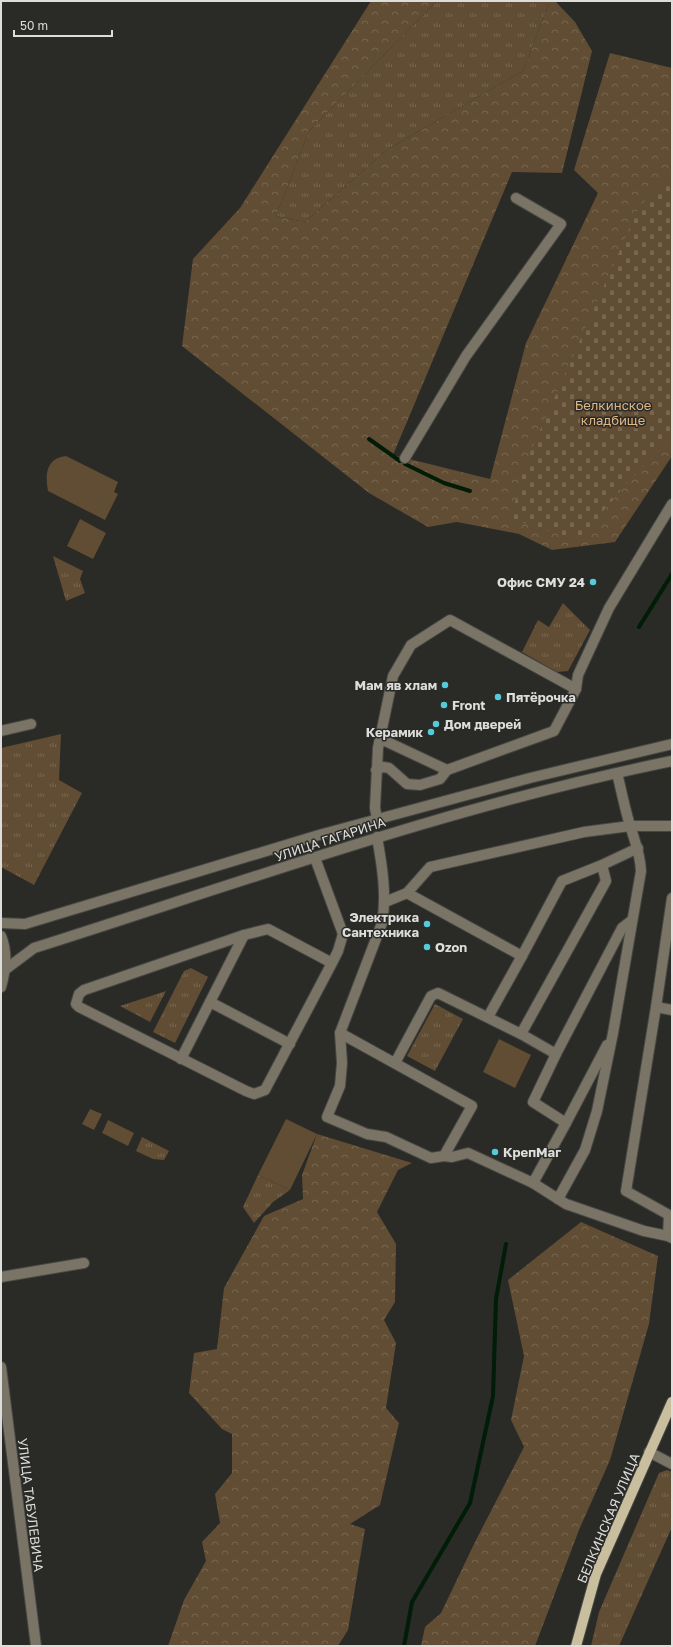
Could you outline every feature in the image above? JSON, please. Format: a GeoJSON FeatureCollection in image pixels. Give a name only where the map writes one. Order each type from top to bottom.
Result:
{"type":"FeatureCollection","features":[{"type":"Feature","properties":{"kind":"main road","name":"БЕЛКИНСКАЯ УЛИЦА"},"geometry":{"type":"LineString","coordinates":[[576,1646],[596,1574],[672,1402]]}},
{"type":"Feature","properties":{"kind":"street"},"geometry":{"type":"LineString","coordinates":[[405,458],[466,356],[561,224],[516,198]]}},
{"type":"Feature","properties":{"kind":"street"},"geometry":{"type":"LineString","coordinates":[[376,770],[383,767],[389,768],[407,784],[420,785],[440,779],[448,770],[554,731],[576,689],[578,675],[609,608],[672,504]]}},
{"type":"Feature","properties":{"kind":"street"},"geometry":{"type":"LineString","coordinates":[[377,819],[375,808],[378,748],[393,676],[411,645],[450,620],[576,689]]}},
{"type":"Feature","properties":{"kind":"street"},"geometry":{"type":"LineString","coordinates":[[1,731],[31,724]]}},
{"type":"Feature","properties":{"kind":"street"},"geometry":{"type":"LineString","coordinates":[[381,739],[448,770]]}},
{"type":"Feature","properties":{"kind":"street","name":"УЛИЦА ГАГАРИНА"},"geometry":{"type":"LineString","coordinates":[[1,923],[24,924],[319,835],[523,780],[672,744]]}},
{"type":"Feature","properties":{"kind":"street","name":"УЛИЦА ГАГАРИНА"},"geometry":{"type":"LineString","coordinates":[[6,969],[34,948],[377,837],[617,772],[672,761]]}},
{"type":"Feature","properties":{"kind":"street"},"geometry":{"type":"LineString","coordinates":[[558,1199],[587,1143],[597,1111],[613,1033],[641,871],[638,848],[630,826],[617,772]]}},
{"type":"Feature","properties":{"kind":"street"},"geometry":{"type":"LineString","coordinates":[[385,902],[407,893],[430,867],[584,832],[630,826],[672,826]]}},
{"type":"Feature","properties":{"kind":"street"},"geometry":{"type":"LineString","coordinates":[[377,837],[385,902],[382,923],[340,1033],[342,1063],[340,1086],[327,1117],[367,1134],[386,1137],[431,1158],[444,1156],[452,1157],[468,1153],[533,1183],[566,1204],[644,1231],[670,1237],[669,1215],[626,1191],[672,898]]}},
{"type":"Feature","properties":{"kind":"street"},"geometry":{"type":"LineString","coordinates":[[488,1018],[562,881],[602,865],[638,848]]}},
{"type":"Feature","properties":{"kind":"street"},"geometry":{"type":"LineString","coordinates":[[315,858],[343,934],[338,951],[332,963],[290,1044],[265,1090],[254,1094],[181,1059],[79,1007],[76,1004],[79,994],[84,990],[244,935],[268,929],[332,963]]}},
{"type":"Feature","properties":{"kind":"street"},"geometry":{"type":"LineString","coordinates":[[521,1034],[606,881],[602,865]]}},
{"type":"Feature","properties":{"kind":"street"},"geometry":{"type":"LineString","coordinates":[[407,893],[522,956]]}},
{"type":"Feature","properties":{"kind":"street"},"geometry":{"type":"LineString","coordinates":[[566,1123],[533,1102],[556,1054],[622,928],[632,921]]}},
{"type":"Feature","properties":{"kind":"street"},"geometry":{"type":"LineString","coordinates":[[181,1059],[244,935]]}},
{"type":"Feature","properties":{"kind":"street"},"geometry":{"type":"LineString","coordinates":[[1,936],[5,945],[6,969],[1,987]]}},
{"type":"Feature","properties":{"kind":"street"},"geometry":{"type":"LineString","coordinates":[[395,1063],[430,996],[438,993],[521,1034],[556,1054]]}},
{"type":"Feature","properties":{"kind":"street"},"geometry":{"type":"LineString","coordinates":[[210,1002],[290,1044]]}},
{"type":"Feature","properties":{"kind":"street"},"geometry":{"type":"LineString","coordinates":[[656,1007],[672,1010]]}},
{"type":"Feature","properties":{"kind":"street"},"geometry":{"type":"LineString","coordinates":[[340,1033],[472,1106],[444,1156]]}},
{"type":"Feature","properties":{"kind":"street"},"geometry":{"type":"LineString","coordinates":[[533,1183],[613,1033]]}},
{"type":"Feature","properties":{"kind":"street"},"geometry":{"type":"LineString","coordinates":[[1,1276],[84,1263]]}},
{"type":"Feature","properties":{"kind":"street","name":"УЛИЦА ТАБУЛЕВИЧА"},"geometry":{"type":"LineString","coordinates":[[1,1367],[36,1646]]}},
{"type":"Feature","properties":{"kind":"street"},"geometry":{"type":"LineString","coordinates":[[649,1452],[672,1464]]}},
{"type":"Feature","properties":{"kind":"green space"},"geometry":{"type":"Polygon","coordinates":[[[371,1],[437,1],[309,131],[276,216],[305,222],[388,149],[523,71],[550,1],[555,1],[575,22],[592,51],[562,173],[512,172],[393,455],[490,479],[526,343],[598,193],[574,170],[610,53],[672,68],[672,456],[615,542],[552,550],[519,534],[457,522],[428,527],[369,493],[182,346],[193,259],[240,208],[371,1]]]}},
{"type":"Feature","properties":{"kind":"green space"},"geometry":{"type":"Polygon","coordinates":[[[437,1],[550,1],[523,71],[388,149],[305,222],[276,216],[309,131],[437,1]]]}},
{"type":"Feature","properties":{"kind":"green space","name":"Белкинское кладбище"},"geometry":{"type":"Polygon","coordinates":[[[672,172],[672,437],[625,485],[579,540],[511,519],[523,469],[639,207],[672,172]]]}},
{"type":"Feature","properties":{"kind":"green space"},"geometry":{"type":"Polygon","coordinates":[[[66,456],[118,482],[114,492],[118,494],[105,520],[48,491],[48,468],[54,460],[59,457],[66,456]]]}},
{"type":"Feature","properties":{"kind":"green space"},"geometry":{"type":"Polygon","coordinates":[[[80,519],[106,533],[93,559],[67,546],[80,519]]]}},
{"type":"Feature","properties":{"kind":"green space"},"geometry":{"type":"Polygon","coordinates":[[[53,556],[83,571],[80,579],[85,593],[66,601],[53,556]]]}},
{"type":"Feature","properties":{"kind":"green space"},"geometry":{"type":"Polygon","coordinates":[[[563,603],[590,630],[568,671],[557,672],[522,652],[538,620],[549,627],[563,603]]]}},
{"type":"Feature","properties":{"kind":"green space"},"geometry":{"type":"Polygon","coordinates":[[[61,734],[59,780],[82,793],[34,885],[1,867],[1,748],[61,734]]]}},
{"type":"Feature","properties":{"kind":"green space"},"geometry":{"type":"Polygon","coordinates":[[[191,968],[208,977],[175,1043],[153,1032],[184,971],[191,968]]]}},
{"type":"Feature","properties":{"kind":"green space"},"geometry":{"type":"Polygon","coordinates":[[[166,991],[150,1022],[120,1006],[166,991]]]}},
{"type":"Feature","properties":{"kind":"green space"},"geometry":{"type":"Polygon","coordinates":[[[435,1004],[463,1019],[435,1071],[407,1056],[435,1004]]]}},
{"type":"Feature","properties":{"kind":"green space"},"geometry":{"type":"Polygon","coordinates":[[[499,1039],[531,1055],[515,1088],[483,1072],[499,1039]]]}},
{"type":"Feature","properties":{"kind":"green space"},"geometry":{"type":"Polygon","coordinates":[[[90,1109],[102,1114],[94,1130],[82,1124],[90,1109]]]}},
{"type":"Feature","properties":{"kind":"green space"},"geometry":{"type":"Polygon","coordinates":[[[286,1119],[317,1134],[290,1190],[258,1175],[286,1119]]]}},
{"type":"Feature","properties":{"kind":"green space"},"geometry":{"type":"Polygon","coordinates":[[[108,1120],[134,1133],[128,1146],[102,1133],[108,1120]]]}},
{"type":"Feature","properties":{"kind":"green space"},"geometry":{"type":"Polygon","coordinates":[[[317,1134],[412,1163],[398,1170],[377,1212],[396,1244],[395,1302],[384,1320],[396,1343],[386,1408],[399,1423],[380,1505],[350,1524],[365,1529],[348,1630],[338,1646],[168,1646],[184,1600],[206,1561],[202,1542],[220,1523],[215,1494],[232,1473],[232,1434],[222,1429],[189,1393],[194,1353],[217,1349],[224,1288],[264,1216],[303,1199],[302,1175],[317,1134]]]}},
{"type":"Feature","properties":{"kind":"green space"},"geometry":{"type":"Polygon","coordinates":[[[142,1137],[169,1151],[164,1160],[153,1159],[136,1151],[142,1137]]]}},
{"type":"Feature","properties":{"kind":"green space"},"geometry":{"type":"Polygon","coordinates":[[[258,1175],[290,1190],[273,1202],[254,1223],[243,1207],[258,1175]]]}},
{"type":"Feature","properties":{"kind":"green space"},"geometry":{"type":"Polygon","coordinates":[[[581,1222],[658,1256],[649,1324],[610,1460],[579,1530],[535,1646],[421,1646],[425,1627],[441,1613],[475,1542],[524,1447],[511,1420],[524,1356],[508,1280],[581,1222]]]}},
{"type":"Feature","properties":{"kind":"green space"},"geometry":{"type":"Polygon","coordinates":[[[667,1470],[672,1472],[672,1527],[619,1646],[591,1646],[599,1612],[659,1473],[667,1470]]]}},
{"type":"Feature","properties":{"kind":"waterway"},"geometry":{"type":"LineString","coordinates":[[369,439],[400,461]]}},
{"type":"Feature","properties":{"kind":"waterway"},"geometry":{"type":"LineString","coordinates":[[405,464],[444,483],[470,491]]}},
{"type":"Feature","properties":{"kind":"waterway"},"geometry":{"type":"LineString","coordinates":[[639,627],[672,574]]}},
{"type":"Feature","properties":{"kind":"waterway"},"geometry":{"type":"LineString","coordinates":[[404,1646],[412,1602],[470,1503],[493,1396],[496,1299],[506,1244]]}},
{"type":"Feature","properties":{"kind":"place","name":"Офис СМУ 24"},"geometry":{"type":"Point","coordinates":[593,582]}},
{"type":"Feature","properties":{"kind":"place","name":"Мам яв хлам"},"geometry":{"type":"Point","coordinates":[445,685]}},
{"type":"Feature","properties":{"kind":"place","name":"Пятёрочка"},"geometry":{"type":"Point","coordinates":[498,697]}},
{"type":"Feature","properties":{"kind":"place","name":"Front"},"geometry":{"type":"Point","coordinates":[444,705]}},
{"type":"Feature","properties":{"kind":"place","name":"Дом дверей"},"geometry":{"type":"Point","coordinates":[436,724]}},
{"type":"Feature","properties":{"kind":"place","name":"Керамик"},"geometry":{"type":"Point","coordinates":[431,732]}},
{"type":"Feature","properties":{"kind":"place","name":"Электрика Сантехника"},"geometry":{"type":"Point","coordinates":[427,924]}},
{"type":"Feature","properties":{"kind":"place","name":"Ozon"},"geometry":{"type":"Point","coordinates":[427,947]}},
{"type":"Feature","properties":{"kind":"place","name":"КрепМаг"},"geometry":{"type":"Point","coordinates":[495,1152]}}]}
